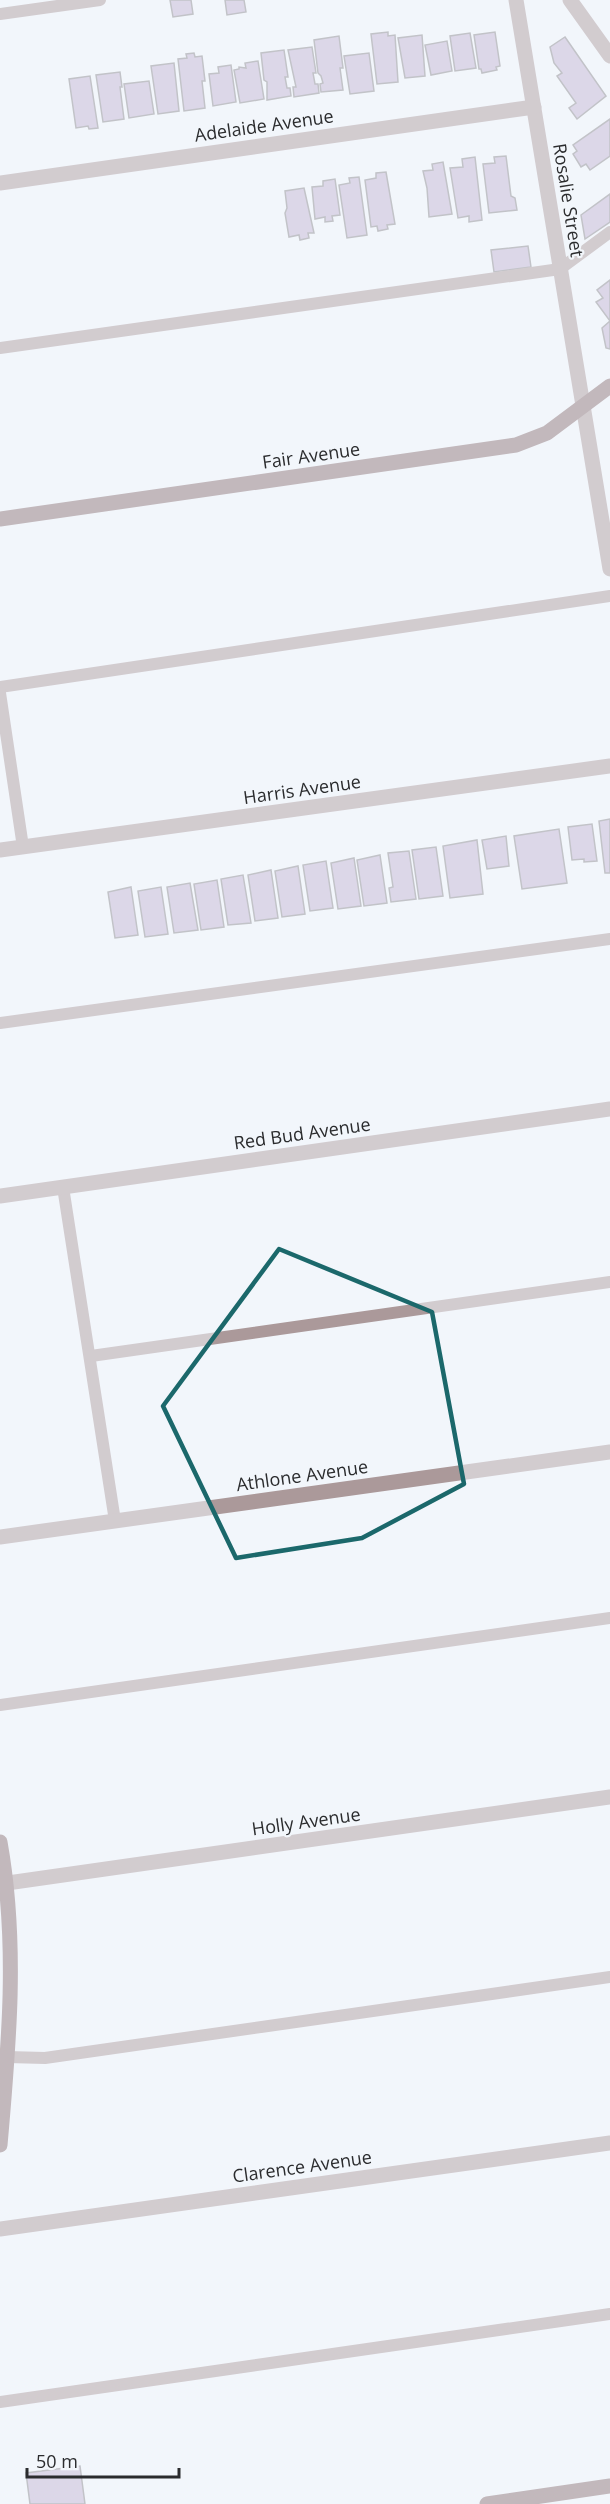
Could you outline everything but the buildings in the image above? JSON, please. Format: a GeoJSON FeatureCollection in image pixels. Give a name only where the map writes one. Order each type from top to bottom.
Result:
{"type":"FeatureCollection","features":[{"type":"Feature","properties":{"kind":"street","name":"Rosalie Street"},"geometry":{"type":"LineString","coordinates":[[516,0],[610,569]]}},
{"type":"Feature","properties":{"kind":"street"},"geometry":{"type":"LineString","coordinates":[[570,0],[610,56]]}},
{"type":"Feature","properties":{"kind":"street","name":"Adelaide Avenue"},"geometry":{"type":"LineString","coordinates":[[0,183],[534,107]]}},
{"type":"Feature","properties":{"kind":"street","name":"Fair Avenue"},"geometry":{"type":"LineString","coordinates":[[0,519],[516,445],[547,433],[610,386]]}},
{"type":"Feature","properties":{"kind":"street","name":"Harris Avenue"},"geometry":{"type":"LineString","coordinates":[[0,850],[610,766]]}},
{"type":"Feature","properties":{"kind":"street","name":"Red Bud Avenue"},"geometry":{"type":"LineString","coordinates":[[0,1197],[610,1109]]}},
{"type":"Feature","properties":{"kind":"street","name":"Athlone Avenue"},"geometry":{"type":"LineString","coordinates":[[0,1538],[610,1452]]}},
{"type":"Feature","properties":{"kind":"street","name":"Holly Avenue"},"geometry":{"type":"LineString","coordinates":[[4,1884],[610,1797]]}},
{"type":"Feature","properties":{"kind":"street"},"geometry":{"type":"LineString","coordinates":[[0,1842],[12,1978],[0,2145]]}},
{"type":"Feature","properties":{"kind":"street","name":"Clarence Avenue"},"geometry":{"type":"LineString","coordinates":[[0,2229],[610,2142]]}},
{"type":"Feature","properties":{"kind":"street"},"geometry":{"type":"LineString","coordinates":[[487,2504],[610,2486]]}},
{"type":"Feature","properties":{"kind":"lane"},"geometry":{"type":"LineString","coordinates":[[0,14],[100,0]]}},
{"type":"Feature","properties":{"kind":"lane"},"geometry":{"type":"LineString","coordinates":[[0,348],[560,269],[610,232]]}},
{"type":"Feature","properties":{"kind":"lane"},"geometry":{"type":"LineString","coordinates":[[0,687],[610,596]]}},
{"type":"Feature","properties":{"kind":"lane"},"geometry":{"type":"LineString","coordinates":[[0,693],[1,713],[23,847]]}},
{"type":"Feature","properties":{"kind":"lane"},"geometry":{"type":"LineString","coordinates":[[0,1023],[610,939]]}},
{"type":"Feature","properties":{"kind":"lane"},"geometry":{"type":"LineString","coordinates":[[63,1187],[115,1521]]}},
{"type":"Feature","properties":{"kind":"lane"},"geometry":{"type":"LineString","coordinates":[[91,1356],[610,1282]]}},
{"type":"Feature","properties":{"kind":"lane"},"geometry":{"type":"LineString","coordinates":[[0,1706],[610,1618]]}},
{"type":"Feature","properties":{"kind":"lane"},"geometry":{"type":"LineString","coordinates":[[8,2057],[45,2058],[610,1977]]}},
{"type":"Feature","properties":{"kind":"lane"},"geometry":{"type":"LineString","coordinates":[[0,2402],[610,2314]]}},
{"type":"Feature","properties":{"kind":"highlighted area"},"geometry":{"type":"Polygon","coordinates":[[[279,1249],[432,1312],[464,1484],[362,1538],[236,1558],[163,1406],[279,1249]]]}}]}
